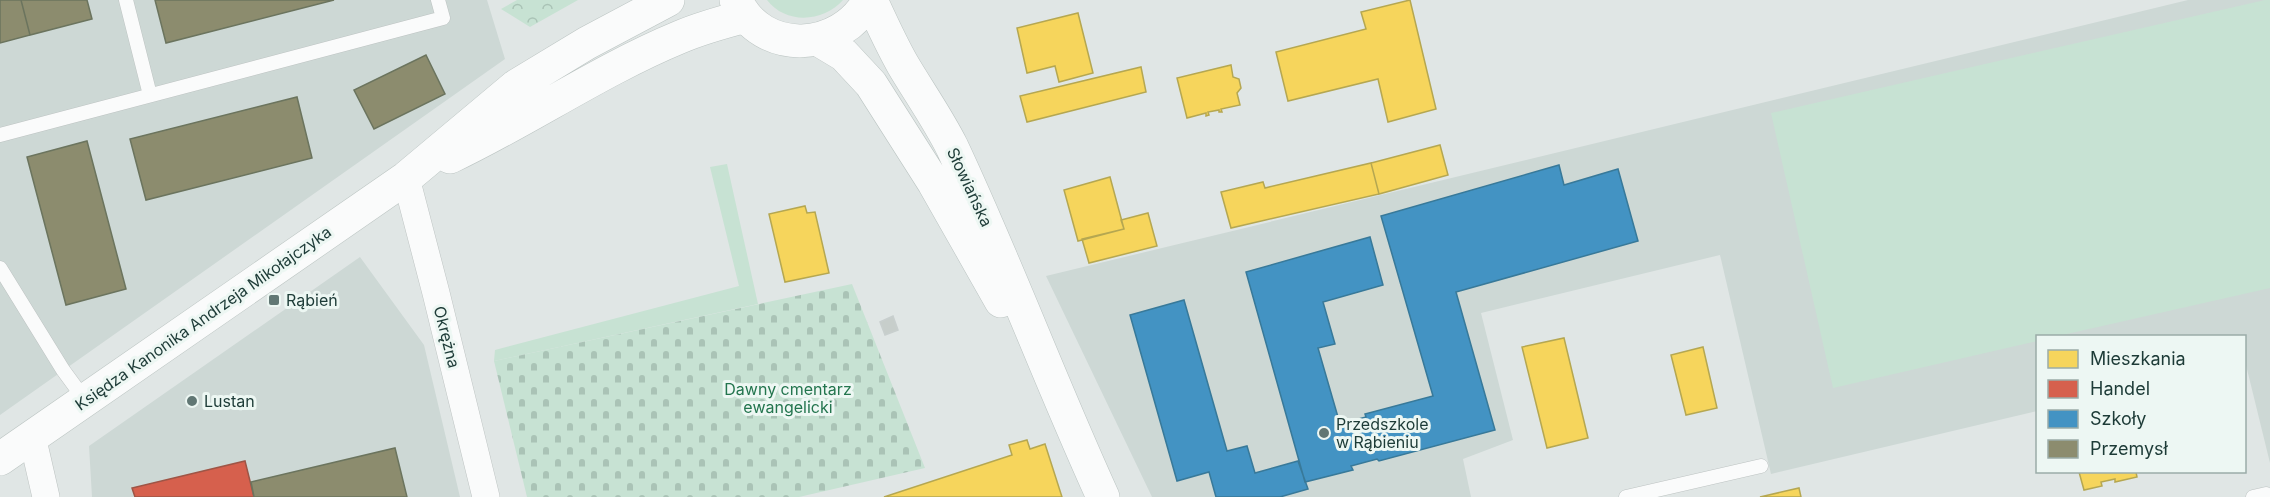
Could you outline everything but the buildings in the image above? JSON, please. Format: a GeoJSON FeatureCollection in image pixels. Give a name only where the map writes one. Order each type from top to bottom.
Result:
{"type":"FeatureCollection","features":[{"type":"Feature","properties":{"kind":"main road","name":"Księdza Kanonika Andrzeja Mikołajczyka"},"geometry":{"type":"LineString","coordinates":[[0,459],[405,178],[516,86],[587,43],[668,0]]}},
{"type":"Feature","properties":{"kind":"main road"},"geometry":{"type":"LineString","coordinates":[[741,8],[774,36],[795,42],[819,40],[844,29],[855,20],[870,0]]}},
{"type":"Feature","properties":{"kind":"main road","name":"Słowiańska"},"geometry":{"type":"LineString","coordinates":[[870,0],[902,63],[950,143],[1008,272],[1052,383],[1103,497]]}},
{"type":"Feature","properties":{"kind":"main road","name":"Księdza Kanonika Andrzeja Mikołajczyka"},"geometry":{"type":"LineString","coordinates":[[405,178],[497,134],[649,51],[741,8]]}},
{"type":"Feature","properties":{"kind":"main road","name":"Słowiańska"},"geometry":{"type":"LineString","coordinates":[[819,40],[844,55],[872,84],[934,183],[996,293],[1052,383]]}},
{"type":"Feature","properties":{"kind":"street","name":"Okrężna"},"geometry":{"type":"LineString","coordinates":[[405,178],[486,497]]}},
{"type":"Feature","properties":{"kind":"street"},"geometry":{"type":"LineString","coordinates":[[32,436],[46,497]]}},
{"type":"Feature","properties":{"kind":"lane"},"geometry":{"type":"LineString","coordinates":[[126,0],[150,95]]}},
{"type":"Feature","properties":{"kind":"lane"},"geometry":{"type":"LineString","coordinates":[[0,135],[443,18],[438,0]]}},
{"type":"Feature","properties":{"kind":"lane"},"geometry":{"type":"LineString","coordinates":[[0,268],[63,370],[85,400]]}},
{"type":"Feature","properties":{"kind":"lane"},"geometry":{"type":"LineString","coordinates":[[1626,497],[1761,466]]}},
{"type":"Feature","properties":{"kind":"shaded area"},"geometry":{"type":"Polygon","coordinates":[[[0,0],[487,0],[505,59],[0,415],[0,0]]]}},
{"type":"Feature","properties":{"kind":"shaded area"},"geometry":{"type":"Polygon","coordinates":[[[2188,0],[2270,0],[2270,463],[2246,365],[2246,335],[2036,335],[2036,411],[1771,474],[1720,255],[1481,313],[1513,440],[1463,459],[1471,497],[1152,497],[1046,276],[2188,0]]]}},
{"type":"Feature","properties":{"kind":"shaded area"},"geometry":{"type":"Polygon","coordinates":[[[360,257],[424,345],[460,497],[92,497],[89,446],[360,257]]]}},
{"type":"Feature","properties":{"kind":"green space"},"geometry":{"type":"Polygon","coordinates":[[[517,0],[578,0],[530,27],[501,9],[517,0]]]}},
{"type":"Feature","properties":{"kind":"green space"},"geometry":{"type":"Polygon","coordinates":[[[767,0],[843,0],[826,13],[805,18],[784,14],[767,0]]]}},
{"type":"Feature","properties":{"kind":"green space"},"geometry":{"type":"Polygon","coordinates":[[[2270,0],[2270,288],[2062,335],[2036,335],[2036,341],[1833,388],[1771,113],[2270,0]]]}},
{"type":"Feature","properties":{"kind":"green space"},"geometry":{"type":"Polygon","coordinates":[[[727,164],[758,304],[494,361],[495,350],[739,286],[710,167],[727,164]]]}},
{"type":"Feature","properties":{"kind":"green space","name":"Dawny cmentarz ewangelicki"},"geometry":{"type":"Polygon","coordinates":[[[852,284],[925,468],[799,497],[527,497],[494,361],[852,284]]]}},
{"type":"Feature","properties":{"kind":"place","name":"Rąbień"},"geometry":{"type":"Point","coordinates":[274,300]}},
{"type":"Feature","properties":{"kind":"place","name":"Lustan"},"geometry":{"type":"Point","coordinates":[192,401]}},
{"type":"Feature","properties":{"kind":"place","name":"Przedszkole w Rąbieniu"},"geometry":{"type":"Point","coordinates":[1324,433]}}]}
